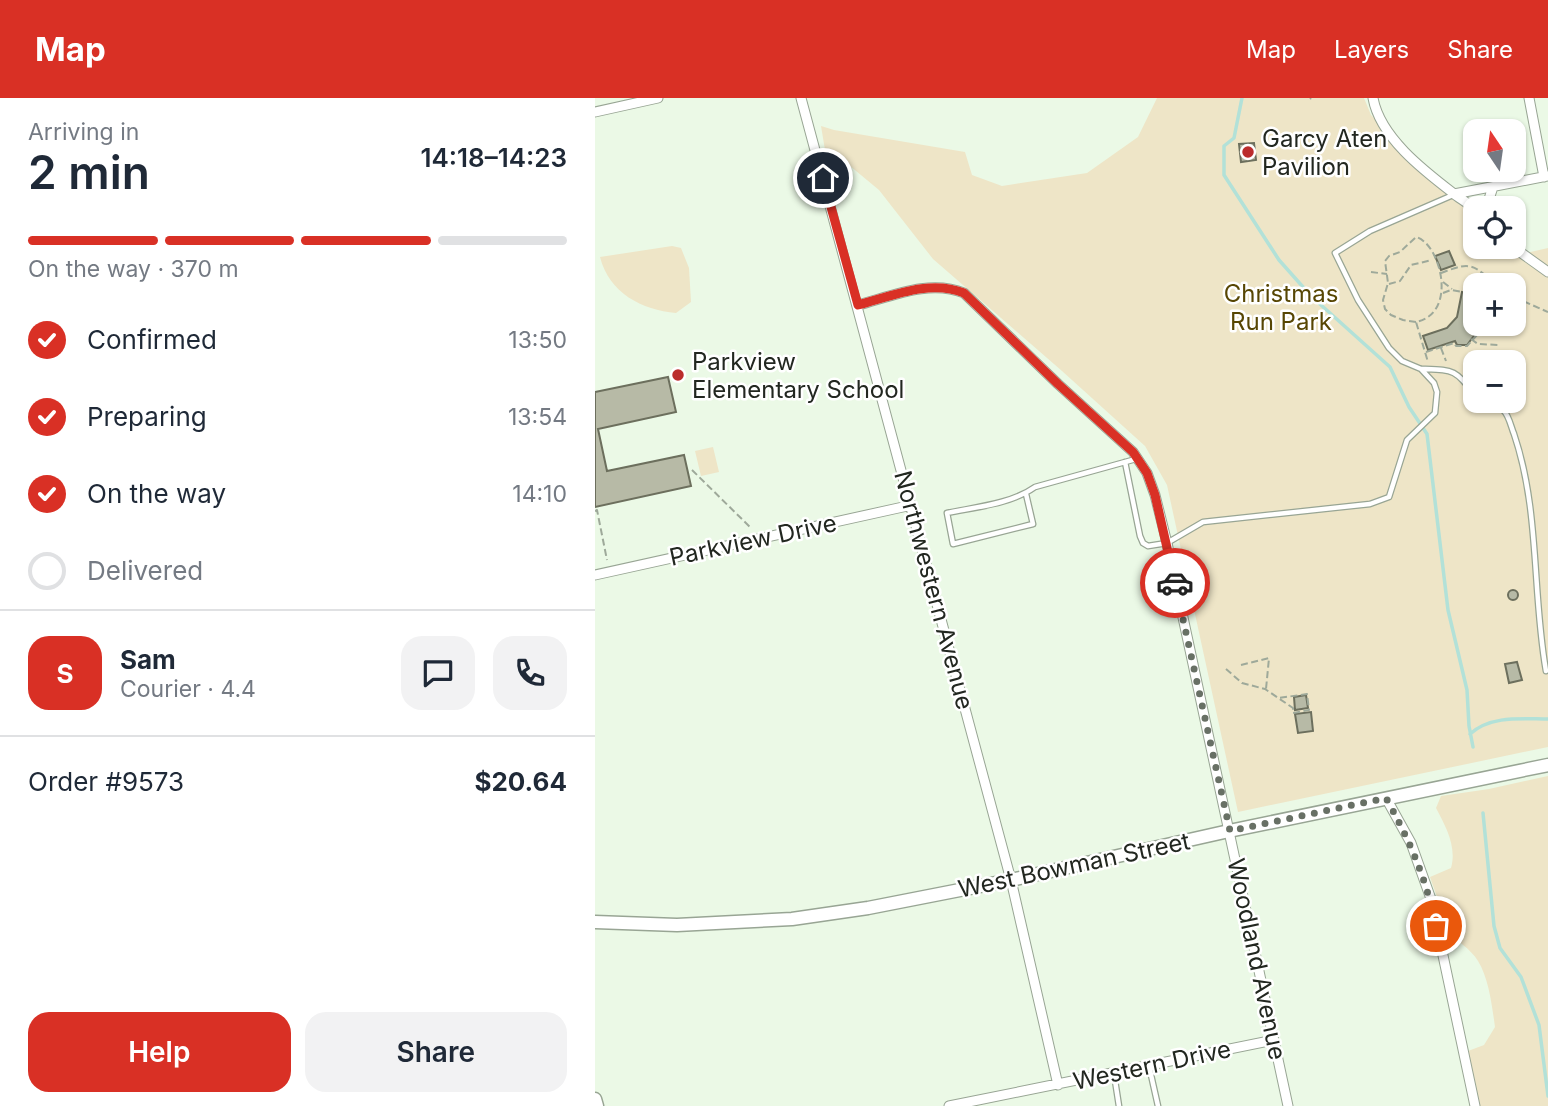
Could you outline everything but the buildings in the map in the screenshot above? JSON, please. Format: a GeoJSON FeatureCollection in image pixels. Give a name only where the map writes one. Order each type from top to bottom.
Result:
{"type":"FeatureCollection","features":[{"type":"Feature","properties":{"kind":"street"},"geometry":{"type":"LineString","coordinates":[[595,112],[658,98]]}},
{"type":"Feature","properties":{"kind":"street","name":"Northwestern Avenue"},"geometry":{"type":"LineString","coordinates":[[801,98],[1011,880],[1058,1085]]}},
{"type":"Feature","properties":{"kind":"street"},"geometry":{"type":"LineString","coordinates":[[1373,98],[1381,122],[1399,144],[1463,200]]}},
{"type":"Feature","properties":{"kind":"street"},"geometry":{"type":"LineString","coordinates":[[1454,194],[1546,176],[1529,98]]}},
{"type":"Feature","properties":{"kind":"street"},"geometry":{"type":"LineString","coordinates":[[1490,196],[1493,187]]}},
{"type":"Feature","properties":{"kind":"street"},"geometry":{"type":"LineString","coordinates":[[1526,256],[1548,272]]}},
{"type":"Feature","properties":{"kind":"street","name":"Woodland Avenue"},"geometry":{"type":"LineString","coordinates":[[858,305],[933,286],[949,287],[964,293],[1137,458],[1147,473],[1167,543],[1288,1106]]}},
{"type":"Feature","properties":{"kind":"street","name":"Parkview Drive"},"geometry":{"type":"LineString","coordinates":[[595,575],[912,505]]}},
{"type":"Feature","properties":{"kind":"street","name":"West Bowman Street"},"geometry":{"type":"LineString","coordinates":[[595,922],[677,925],[792,919],[868,908],[1548,765]]}},
{"type":"Feature","properties":{"kind":"street"},"geometry":{"type":"LineString","coordinates":[[1386,798],[1411,843],[1431,899],[1475,1106]]}},
{"type":"Feature","properties":{"kind":"street","name":"Western Drive"},"geometry":{"type":"LineString","coordinates":[[949,1106],[1274,1040]]}},
{"type":"Feature","properties":{"kind":"street"},"geometry":{"type":"LineString","coordinates":[[595,1098],[597,1106]]}},
{"type":"Feature","properties":{"kind":"lane"},"geometry":{"type":"LineString","coordinates":[[1454,194],[1370,231],[1335,253],[1358,300],[1389,348],[1402,361],[1421,369],[1449,369],[1463,380]]}},
{"type":"Feature","properties":{"kind":"lane"},"geometry":{"type":"LineString","coordinates":[[1125,462],[1143,543],[1148,546],[1167,543],[1203,522],[1370,504],[1389,496],[1407,440],[1435,413],[1437,392],[1434,383],[1421,369]]}},
{"type":"Feature","properties":{"kind":"lane"},"geometry":{"type":"LineString","coordinates":[[1505,413],[1524,473],[1534,527],[1540,638],[1546,671]]}},
{"type":"Feature","properties":{"kind":"lane"},"geometry":{"type":"LineString","coordinates":[[1026,494],[1033,524],[953,544],[947,513],[1026,494],[1035,487],[1137,458]]}},
{"type":"Feature","properties":{"kind":"lane"},"geometry":{"type":"LineString","coordinates":[[1149,1066],[1158,1106]]}},
{"type":"Feature","properties":{"kind":"lane"},"geometry":{"type":"LineString","coordinates":[[1114,1073],[1119,1106]]}},
{"type":"Feature","properties":{"kind":"path"},"geometry":{"type":"LineString","coordinates":[[1442,278],[1440,304],[1426,320],[1403,320],[1388,312],[1383,296],[1388,284],[1385,261],[1416,237],[1424,240],[1442,278],[1453,290]]}},
{"type":"Feature","properties":{"kind":"path"},"geometry":{"type":"LineString","coordinates":[[1388,284],[1400,281],[1408,267],[1414,263],[1424,264],[1434,260]]}},
{"type":"Feature","properties":{"kind":"path"},"geometry":{"type":"LineString","coordinates":[[1440,273],[1461,265],[1469,265],[1481,273]]}},
{"type":"Feature","properties":{"kind":"path"},"geometry":{"type":"LineString","coordinates":[[1371,272],[1387,274]]}},
{"type":"Feature","properties":{"kind":"path"},"geometry":{"type":"LineString","coordinates":[[1442,294],[1453,290],[1463,292]]}},
{"type":"Feature","properties":{"kind":"path"},"geometry":{"type":"LineString","coordinates":[[1526,303],[1548,313]]}},
{"type":"Feature","properties":{"kind":"path"},"geometry":{"type":"LineString","coordinates":[[1416,322],[1431,369]]}},
{"type":"Feature","properties":{"kind":"path"},"geometry":{"type":"LineString","coordinates":[[1425,353],[1454,343],[1456,346],[1467,346],[1476,336]]}},
{"type":"Feature","properties":{"kind":"path"},"geometry":{"type":"LineString","coordinates":[[1472,339],[1478,344],[1499,345]]}},
{"type":"Feature","properties":{"kind":"path"},"geometry":{"type":"LineString","coordinates":[[1441,347],[1446,361]]}},
{"type":"Feature","properties":{"kind":"path"},"geometry":{"type":"LineString","coordinates":[[692,470],[751,528]]}},
{"type":"Feature","properties":{"kind":"path"},"geometry":{"type":"LineString","coordinates":[[595,511],[597,510],[607,559]]}},
{"type":"Feature","properties":{"kind":"path"},"geometry":{"type":"LineString","coordinates":[[1241,666],[1269,658],[1266,690]]}},
{"type":"Feature","properties":{"kind":"path"},"geometry":{"type":"LineString","coordinates":[[1226,668],[1242,683],[1266,690],[1279,698],[1293,708],[1293,713],[1309,710],[1307,694],[1279,698]]}},
{"type":"Feature","properties":{"kind":"path"},"geometry":{"type":"LineString","coordinates":[[1253,687],[1254,693]]}},
{"type":"Feature","properties":{"kind":"green space","name":"Christmas Run Park"},"geometry":{"type":"Polygon","coordinates":[[[1157,98],[1364,98],[1371,115],[1463,204],[1463,259],[1526,259],[1526,253],[1548,248],[1548,747],[1238,812],[1167,485],[1145,446],[933,259],[879,190],[844,161],[825,150],[821,126],[965,152],[972,175],[1002,186],[1087,173],[1138,137],[1157,98]]]}},
{"type":"Feature","properties":{"kind":"green space"},"geometry":{"type":"Polygon","coordinates":[[[672,246],[681,248],[689,268],[691,302],[676,313],[651,308],[619,290],[604,270],[600,257],[672,246]]]}},
{"type":"Feature","properties":{"kind":"green space"},"geometry":{"type":"Polygon","coordinates":[[[713,447],[719,472],[701,476],[695,451],[713,447]]]}},
{"type":"Feature","properties":{"kind":"green space"},"geometry":{"type":"Polygon","coordinates":[[[1548,776],[1548,1106],[1478,1106],[1468,1051],[1484,1045],[1495,1027],[1494,1019],[1482,968],[1467,948],[1444,931],[1430,877],[1451,868],[1453,852],[1447,830],[1436,808],[1441,796],[1548,776]]]}},
{"type":"Feature","properties":{"kind":"waterway"},"geometry":{"type":"LineString","coordinates":[[1242,98],[1234,138],[1224,146],[1224,175],[1279,260],[1311,296],[1390,367],[1409,407],[1427,434],[1448,610],[1467,690],[1473,747]]}},
{"type":"Feature","properties":{"kind":"waterway"},"geometry":{"type":"LineString","coordinates":[[1470,734],[1497,721],[1548,719]]}},
{"type":"Feature","properties":{"kind":"waterway"},"geometry":{"type":"LineString","coordinates":[[1483,813],[1494,926],[1500,948],[1521,977],[1539,1025],[1548,1096]]}},
{"type":"Feature","properties":{"kind":"way so far"},"geometry":{"type":"LineString","coordinates":[[1175,583],[1230,831],[1386,798],[1411,843],[1431,899],[1436,926]]}},
{"type":"Feature","properties":{"kind":"place","name":"Garcy Aten Pavilion"},"geometry":{"type":"Point","coordinates":[1248,152]}},
{"type":"Feature","properties":{"kind":"place","name":"Parkview Elementary School"},"geometry":{"type":"Point","coordinates":[678,375]}},
{"type":"Feature","properties":{"kind":"route"},"geometry":{"type":"LineString","coordinates":[[823,178],[858,305],[933,286],[949,287],[964,293],[1133,452],[1147,473],[1155,495],[1175,583]]}}]}
